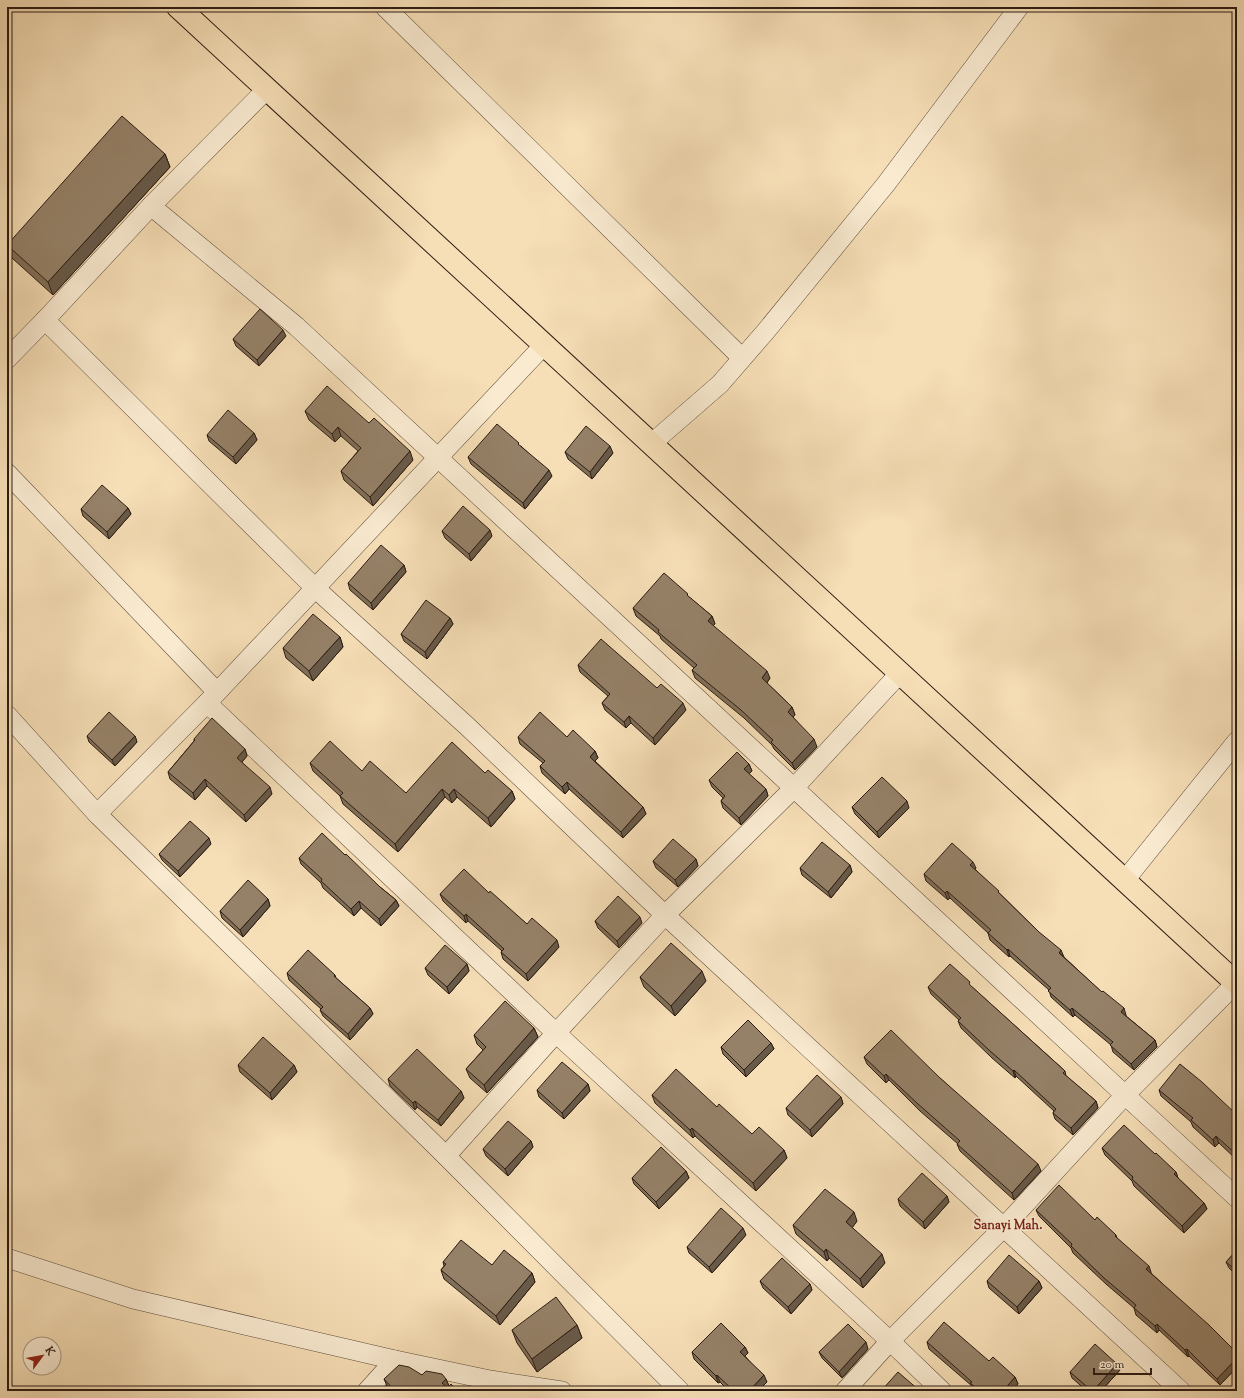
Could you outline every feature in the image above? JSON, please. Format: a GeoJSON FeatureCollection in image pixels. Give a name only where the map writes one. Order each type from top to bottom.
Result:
{"type":"FeatureCollection","features":[{"type":"Feature","properties":{"kind":"main road"},"geometry":{"type":"LineString","coordinates":[[178,7],[1236,983]]}},
{"type":"Feature","properties":{"kind":"street"},"geometry":{"type":"LineString","coordinates":[[385,7],[742,358]]}},
{"type":"Feature","properties":{"kind":"street"},"geometry":{"type":"LineString","coordinates":[[651,444],[720,384],[742,358],[886,184],[1019,7]]}},
{"type":"Feature","properties":{"kind":"street"},"geometry":{"type":"LineString","coordinates":[[7,359],[151,206],[267,89]]}},
{"type":"Feature","properties":{"kind":"street"},"geometry":{"type":"LineString","coordinates":[[151,206],[296,326],[1237,1198]]}},
{"type":"Feature","properties":{"kind":"street"},"geometry":{"type":"LineString","coordinates":[[45,320],[315,588],[468,727],[664,915],[1181,1391]]}},
{"type":"Feature","properties":{"kind":"street"},"geometry":{"type":"LineString","coordinates":[[97,814],[212,697],[544,345]]}},
{"type":"Feature","properties":{"kind":"street"},"geometry":{"type":"LineString","coordinates":[[7,473],[212,697],[556,1033],[890,1341],[942,1391]]}},
{"type":"Feature","properties":{"kind":"street"},"geometry":{"type":"LineString","coordinates":[[446,1156],[664,915],[794,788],[900,673]]}},
{"type":"Feature","properties":{"kind":"street"},"geometry":{"type":"LineString","coordinates":[[7,715],[97,814],[446,1156],[680,1391]]}},
{"type":"Feature","properties":{"kind":"street"},"geometry":{"type":"LineString","coordinates":[[1125,880],[1237,741]]}},
{"type":"Feature","properties":{"kind":"street"},"geometry":{"type":"LineString","coordinates":[[845,1391],[890,1341],[1004,1227],[1125,1095],[1236,983]]}},
{"type":"Feature","properties":{"kind":"street"},"geometry":{"type":"LineString","coordinates":[[7,1258],[134,1299],[395,1360],[483,1386],[562,1391]]}},
{"type":"Feature","properties":{"kind":"street"},"geometry":{"type":"LineString","coordinates":[[367,1391],[395,1360]]}},
{"type":"Feature","properties":{"kind":"building"},"geometry":{"type":"Polygon","coordinates":[[[122,116],[165,154],[48,282],[7,245],[122,116]]]}},
{"type":"Feature","properties":{"kind":"building"},"geometry":{"type":"Polygon","coordinates":[[[260,309],[283,330],[257,360],[233,339],[260,309]]]}},
{"type":"Feature","properties":{"kind":"building"},"geometry":{"type":"Polygon","coordinates":[[[327,386],[369,423],[374,418],[410,451],[370,497],[341,471],[361,448],[338,427],[332,434],[305,411],[327,386]]]}},
{"type":"Feature","properties":{"kind":"building"},"geometry":{"type":"Polygon","coordinates":[[[228,410],[254,433],[233,457],[207,435],[228,410]]]}},
{"type":"Feature","properties":{"kind":"building"},"geometry":{"type":"Polygon","coordinates":[[[497,424],[549,470],[523,503],[468,457],[497,424]]]}},
{"type":"Feature","properties":{"kind":"building"},"geometry":{"type":"Polygon","coordinates":[[[586,426],[610,446],[590,472],[565,452],[586,426]]]}},
{"type":"Feature","properties":{"kind":"building"},"geometry":{"type":"Polygon","coordinates":[[[102,485],[128,508],[107,532],[81,509],[102,485]]]}},
{"type":"Feature","properties":{"kind":"building"},"geometry":{"type":"Polygon","coordinates":[[[463,506],[490,530],[469,554],[442,531],[463,506]]]}},
{"type":"Feature","properties":{"kind":"building"},"geometry":{"type":"Polygon","coordinates":[[[381,545],[404,565],[371,603],[348,583],[381,545]]]}},
{"type":"Feature","properties":{"kind":"building"},"geometry":{"type":"Polygon","coordinates":[[[664,573],[712,616],[708,621],[767,671],[762,678],[792,707],[788,712],[814,739],[792,763],[771,742],[773,740],[741,710],[692,670],[697,665],[658,632],[659,630],[633,608],[664,573]]]}},
{"type":"Feature","properties":{"kind":"building"},"geometry":{"type":"Polygon","coordinates":[[[426,600],[450,618],[425,652],[401,634],[426,600]]]}},
{"type":"Feature","properties":{"kind":"building"},"geometry":{"type":"Polygon","coordinates":[[[313,614],[340,637],[309,671],[283,648],[313,614]]]}},
{"type":"Feature","properties":{"kind":"building"},"geometry":{"type":"Polygon","coordinates":[[[601,639],[657,688],[661,684],[683,703],[653,738],[629,716],[624,722],[602,703],[610,694],[578,665],[601,639]]]}},
{"type":"Feature","properties":{"kind":"building"},"geometry":{"type":"Polygon","coordinates":[[[109,712],[135,736],[112,760],[87,736],[109,712]]]}},
{"type":"Feature","properties":{"kind":"building"},"geometry":{"type":"Polygon","coordinates":[[[540,712],[567,737],[573,730],[595,751],[590,757],[643,807],[621,832],[567,782],[562,787],[540,766],[545,761],[518,737],[540,712]]]}},
{"type":"Feature","properties":{"kind":"building"},"geometry":{"type":"Polygon","coordinates":[[[212,718],[245,749],[237,758],[270,787],[244,815],[205,779],[193,793],[168,772],[212,718]]]}},
{"type":"Feature","properties":{"kind":"building"},"geometry":{"type":"Polygon","coordinates":[[[330,741],[362,771],[370,761],[406,793],[452,742],[485,773],[488,770],[512,791],[488,818],[454,789],[449,795],[442,789],[395,844],[340,796],[343,793],[310,763],[330,741]]]}},
{"type":"Feature","properties":{"kind":"building"},"geometry":{"type":"Polygon","coordinates":[[[737,752],[749,764],[744,769],[766,789],[739,818],[721,801],[725,796],[709,780],[737,752]]]}},
{"type":"Feature","properties":{"kind":"building"},"geometry":{"type":"Polygon","coordinates":[[[882,777],[907,801],[877,832],[852,807],[882,777]]]}},
{"type":"Feature","properties":{"kind":"building"},"geometry":{"type":"Polygon","coordinates":[[[190,821],[209,838],[178,871],[159,854],[190,821]]]}},
{"type":"Feature","properties":{"kind":"building"},"geometry":{"type":"Polygon","coordinates":[[[322,833],[396,900],[379,919],[359,901],[351,909],[299,858],[322,833]]]}},
{"type":"Feature","properties":{"kind":"building"},"geometry":{"type":"Polygon","coordinates":[[[673,839],[696,859],[675,880],[653,861],[673,839]]]}},
{"type":"Feature","properties":{"kind":"building"},"geometry":{"type":"Polygon","coordinates":[[[822,842],[850,865],[828,892],[800,868],[822,842]]]}},
{"type":"Feature","properties":{"kind":"building"},"geometry":{"type":"Polygon","coordinates":[[[952,843],[973,862],[970,865],[999,891],[998,892],[1039,932],[1061,950],[1059,953],[1102,992],[1103,991],[1124,1008],[1121,1012],[1155,1040],[1131,1064],[1110,1045],[1113,1042],[1072,1008],[1070,1010],[1048,991],[1051,988],[988,933],[991,930],[947,891],[945,893],[924,874],[952,843]]]}},
{"type":"Feature","properties":{"kind":"building"},"geometry":{"type":"Polygon","coordinates":[[[464,869],[489,893],[490,891],[527,924],[532,918],[557,940],[526,974],[501,952],[504,949],[466,914],[464,916],[440,894],[464,869]]]}},
{"type":"Feature","properties":{"kind":"building"},"geometry":{"type":"Polygon","coordinates":[[[248,880],[268,899],[240,930],[220,911],[248,880]]]}},
{"type":"Feature","properties":{"kind":"building"},"geometry":{"type":"Polygon","coordinates":[[[618,896],[640,917],[617,941],[595,921],[618,896]]]}},
{"type":"Feature","properties":{"kind":"building"},"geometry":{"type":"Polygon","coordinates":[[[671,943],[702,971],[671,1006],[640,977],[671,943]]]}},
{"type":"Feature","properties":{"kind":"building"},"geometry":{"type":"Polygon","coordinates":[[[445,945],[467,964],[447,987],[425,968],[445,945]]]}},
{"type":"Feature","properties":{"kind":"building"},"geometry":{"type":"Polygon","coordinates":[[[308,950],[335,975],[334,976],[370,1008],[348,1034],[320,1010],[323,1007],[287,973],[308,950]]]}},
{"type":"Feature","properties":{"kind":"building"},"geometry":{"type":"Polygon","coordinates":[[[950,964],[970,982],[969,984],[1065,1071],[1063,1073],[1096,1101],[1071,1128],[1053,1113],[1056,1109],[958,1021],[961,1018],[928,987],[950,964]]]}},
{"type":"Feature","properties":{"kind":"building"},"geometry":{"type":"Polygon","coordinates":[[[505,1001],[534,1028],[484,1085],[466,1069],[486,1047],[474,1035],[505,1001]]]}},
{"type":"Feature","properties":{"kind":"building"},"geometry":{"type":"Polygon","coordinates":[[[748,1020],[771,1043],[744,1070],[721,1047],[748,1020]]]}},
{"type":"Feature","properties":{"kind":"building"},"geometry":{"type":"Polygon","coordinates":[[[891,1030],[940,1078],[1038,1164],[1012,1193],[957,1144],[960,1141],[886,1074],[884,1076],[864,1057],[891,1030]]]}},
{"type":"Feature","properties":{"kind":"building"},"geometry":{"type":"Polygon","coordinates":[[[263,1037],[294,1065],[270,1093],[238,1065],[263,1037]]]}},
{"type":"Feature","properties":{"kind":"building"},"geometry":{"type":"Polygon","coordinates":[[[417,1049],[461,1091],[438,1120],[415,1101],[413,1103],[388,1079],[417,1049]]]}},
{"type":"Feature","properties":{"kind":"building"},"geometry":{"type":"Polygon","coordinates":[[[562,1062],[588,1084],[562,1113],[537,1090],[562,1062]]]}},
{"type":"Feature","properties":{"kind":"building"},"geometry":{"type":"Polygon","coordinates":[[[1180,1064],[1202,1082],[1236,1114],[1237,1155],[1216,1136],[1213,1140],[1191,1120],[1193,1118],[1159,1090],[1180,1064]]]}},
{"type":"Feature","properties":{"kind":"building"},"geometry":{"type":"Polygon","coordinates":[[[676,1069],[717,1107],[719,1104],[752,1134],[759,1127],[784,1150],[753,1183],[692,1128],[690,1130],[652,1095],[676,1069]]]}},
{"type":"Feature","properties":{"kind":"building"},"geometry":{"type":"Polygon","coordinates":[[[817,1075],[841,1097],[810,1130],[786,1108],[817,1075]]]}},
{"type":"Feature","properties":{"kind":"building"},"geometry":{"type":"Polygon","coordinates":[[[508,1121],[531,1141],[505,1169],[483,1149],[508,1121]]]}},
{"type":"Feature","properties":{"kind":"building"},"geometry":{"type":"Polygon","coordinates":[[[1124,1125],[1176,1172],[1174,1174],[1204,1203],[1182,1226],[1132,1179],[1133,1177],[1102,1148],[1124,1125]]]}},
{"type":"Feature","properties":{"kind":"building"},"geometry":{"type":"Polygon","coordinates":[[[661,1147],[686,1171],[656,1202],[632,1178],[661,1147]]]}},
{"type":"Feature","properties":{"kind":"building"},"geometry":{"type":"Polygon","coordinates":[[[922,1173],[947,1196],[923,1222],[898,1199],[922,1173]]]}},
{"type":"Feature","properties":{"kind":"building"},"geometry":{"type":"Polygon","coordinates":[[[1059,1185],[1095,1220],[1097,1217],[1116,1235],[1115,1236],[1149,1266],[1146,1269],[1209,1325],[1237,1353],[1237,1358],[1217,1379],[1187,1349],[1185,1350],[1157,1324],[1155,1326],[1134,1308],[1136,1305],[1104,1278],[1071,1246],[1072,1244],[1036,1210],[1059,1185]]]}},
{"type":"Feature","properties":{"kind":"building"},"geometry":{"type":"Polygon","coordinates":[[[825,1189],[854,1212],[846,1222],[882,1254],[860,1279],[826,1249],[824,1252],[793,1225],[825,1189]]]}},
{"type":"Feature","properties":{"kind":"building"},"geometry":{"type":"Polygon","coordinates":[[[721,1208],[743,1228],[709,1267],[687,1247],[721,1208]]]}},
{"type":"Feature","properties":{"kind":"building"},"geometry":{"type":"Polygon","coordinates":[[[461,1240],[492,1265],[504,1250],[532,1273],[496,1316],[441,1270],[446,1264],[443,1262],[461,1240]]]}},
{"type":"Feature","properties":{"kind":"building"},"geometry":{"type":"Polygon","coordinates":[[[1237,1250],[1237,1271],[1226,1262],[1237,1250]]]}},
{"type":"Feature","properties":{"kind":"building"},"geometry":{"type":"Polygon","coordinates":[[[1009,1255],[1039,1281],[1017,1307],[987,1281],[1009,1255]]]}},
{"type":"Feature","properties":{"kind":"building"},"geometry":{"type":"Polygon","coordinates":[[[782,1258],[810,1284],[788,1307],[760,1281],[782,1258]]]}},
{"type":"Feature","properties":{"kind":"building"},"geometry":{"type":"Polygon","coordinates":[[[556,1297],[577,1325],[532,1359],[512,1330],[556,1297]]]}},
{"type":"Feature","properties":{"kind":"building"},"geometry":{"type":"Polygon","coordinates":[[[944,1322],[989,1361],[993,1357],[1015,1377],[1003,1391],[980,1391],[927,1342],[944,1322]]]}},
{"type":"Feature","properties":{"kind":"building"},"geometry":{"type":"Polygon","coordinates":[[[721,1323],[745,1347],[740,1352],[764,1375],[749,1391],[734,1391],[717,1375],[716,1376],[692,1352],[721,1323]]]}},
{"type":"Feature","properties":{"kind":"building"},"geometry":{"type":"Polygon","coordinates":[[[848,1324],[866,1342],[839,1372],[819,1352],[848,1324]]]}},
{"type":"Feature","properties":{"kind":"building"},"geometry":{"type":"Polygon","coordinates":[[[1095,1344],[1117,1364],[1092,1391],[1070,1372],[1095,1344]]]}},
{"type":"Feature","properties":{"kind":"building"},"geometry":{"type":"Polygon","coordinates":[[[399,1365],[409,1367],[422,1375],[426,1371],[442,1374],[446,1379],[442,1383],[447,1388],[451,1384],[457,1391],[395,1391],[384,1379],[399,1365]]]}},
{"type":"Feature","properties":{"kind":"building"},"geometry":{"type":"Polygon","coordinates":[[[898,1372],[920,1391],[881,1391],[898,1372]]]}},
{"type":"Feature","properties":{"kind":"district","name":"Sanayi Mah."},"geometry":{"type":"Point","coordinates":[1008,1226]}}]}
